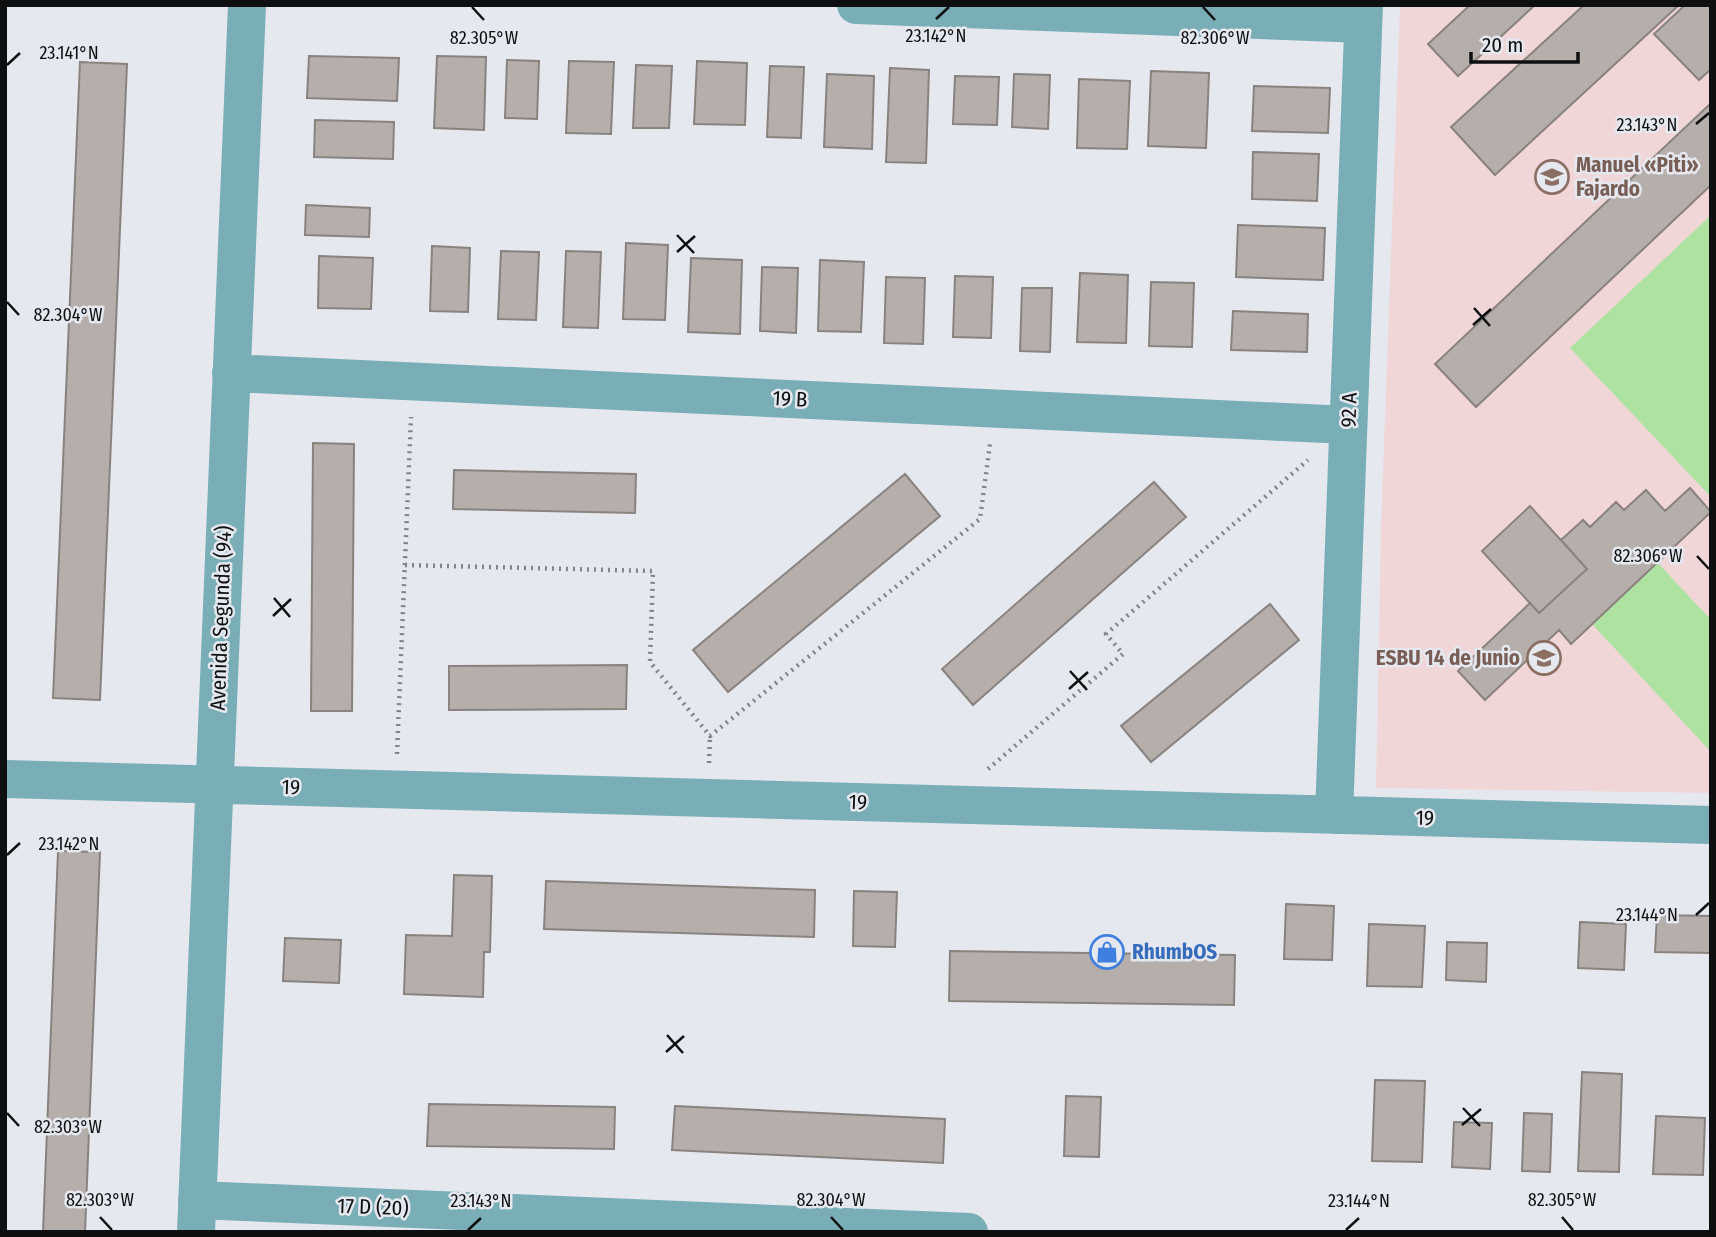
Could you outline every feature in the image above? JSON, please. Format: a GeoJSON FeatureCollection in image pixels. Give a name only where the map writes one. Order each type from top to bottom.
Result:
{"type":"FeatureCollection","features":[{"type":"Feature","properties":{"kind":"street","name":"Avenida Segunda (94)"},"geometry":{"type":"LineString","coordinates":[[196,1216],[247,5]]}},
{"type":"Feature","properties":{"kind":"street"},"geometry":{"type":"LineString","coordinates":[[856,5],[1363,14]]}},
{"type":"Feature","properties":{"kind":"street","name":"92 A"},"geometry":{"type":"LineString","coordinates":[[1334,815],[1363,14]]}},
{"type":"Feature","properties":{"kind":"street","name":"19 B"},"geometry":{"type":"LineString","coordinates":[[231,373],[1348,425]]}},
{"type":"Feature","properties":{"kind":"street","name":"19"},"geometry":{"type":"LineString","coordinates":[[5,779],[1711,825]]}},
{"type":"Feature","properties":{"kind":"street","name":"17 D (20)"},"geometry":{"type":"LineString","coordinates":[[196,1216],[969,1232]]}},
{"type":"Feature","properties":{"kind":"path"},"geometry":{"type":"LineString","coordinates":[[395,790],[412,382]]}},
{"type":"Feature","properties":{"kind":"path"},"geometry":{"type":"LineString","coordinates":[[405,565],[653,571],[650,662],[710,736],[980,519],[994,408]]}},
{"type":"Feature","properties":{"kind":"path"},"geometry":{"type":"LineString","coordinates":[[988,769],[1123,654],[1106,634],[1348,425]]}},
{"type":"Feature","properties":{"kind":"shaded area"},"geometry":{"type":"Polygon","coordinates":[[[1400,5],[1711,5],[1711,793],[1376,788],[1381,528],[1400,5]]]}},
{"type":"Feature","properties":{"kind":"green space"},"geometry":{"type":"Polygon","coordinates":[[[1711,215],[1711,497],[1570,348],[1711,215]]]}},
{"type":"Feature","properties":{"kind":"green space"},"geometry":{"type":"Polygon","coordinates":[[[1657,562],[1711,620],[1711,752],[1592,624],[1657,562]]]}},
{"type":"Feature","properties":{"kind":"building"},"geometry":{"type":"Polygon","coordinates":[[[1470,5],[1535,5],[1458,76],[1428,44],[1470,5]]]}},
{"type":"Feature","properties":{"kind":"building"},"geometry":{"type":"Polygon","coordinates":[[[1584,5],[1679,5],[1495,175],[1451,127],[1584,5]]]}},
{"type":"Feature","properties":{"kind":"building"},"geometry":{"type":"Polygon","coordinates":[[[1685,5],[1711,5],[1711,69],[1699,80],[1654,34],[1685,5]]]}},
{"type":"Feature","properties":{"kind":"building"},"geometry":{"type":"Polygon","coordinates":[[[309,56],[399,58],[397,101],[307,98],[309,56]]]}},
{"type":"Feature","properties":{"kind":"building"},"geometry":{"type":"Polygon","coordinates":[[[437,56],[486,57],[484,130],[434,128],[437,56]]]}},
{"type":"Feature","properties":{"kind":"building"},"geometry":{"type":"Polygon","coordinates":[[[507,60],[539,61],[537,119],[505,118],[507,60]]]}},
{"type":"Feature","properties":{"kind":"building"},"geometry":{"type":"Polygon","coordinates":[[[569,61],[614,62],[611,134],[566,133],[569,61]]]}},
{"type":"Feature","properties":{"kind":"building"},"geometry":{"type":"Polygon","coordinates":[[[697,61],[747,63],[745,125],[694,124],[697,61]]]}},
{"type":"Feature","properties":{"kind":"building"},"geometry":{"type":"Polygon","coordinates":[[[80,62],[127,64],[100,700],[53,698],[80,62]]]}},
{"type":"Feature","properties":{"kind":"building"},"geometry":{"type":"Polygon","coordinates":[[[636,65],[672,66],[669,128],[633,128],[636,65]]]}},
{"type":"Feature","properties":{"kind":"building"},"geometry":{"type":"Polygon","coordinates":[[[770,66],[804,67],[801,138],[767,137],[770,66]]]}},
{"type":"Feature","properties":{"kind":"building"},"geometry":{"type":"Polygon","coordinates":[[[890,68],[929,70],[926,163],[886,162],[890,68]]]}},
{"type":"Feature","properties":{"kind":"building"},"geometry":{"type":"Polygon","coordinates":[[[1151,71],[1209,73],[1206,148],[1148,146],[1151,71]]]}},
{"type":"Feature","properties":{"kind":"building"},"geometry":{"type":"Polygon","coordinates":[[[827,74],[874,76],[872,149],[824,147],[827,74]]]}},
{"type":"Feature","properties":{"kind":"building"},"geometry":{"type":"Polygon","coordinates":[[[1014,74],[1050,75],[1048,129],[1012,127],[1014,74]]]}},
{"type":"Feature","properties":{"kind":"building"},"geometry":{"type":"Polygon","coordinates":[[[955,76],[999,77],[997,125],[953,124],[955,76]]]}},
{"type":"Feature","properties":{"kind":"building"},"geometry":{"type":"Polygon","coordinates":[[[1079,79],[1130,81],[1127,149],[1077,148],[1079,79]]]}},
{"type":"Feature","properties":{"kind":"building"},"geometry":{"type":"Polygon","coordinates":[[[1254,86],[1330,88],[1328,133],[1252,131],[1254,86]]]}},
{"type":"Feature","properties":{"kind":"building"},"geometry":{"type":"Polygon","coordinates":[[[1711,103],[1711,185],[1476,407],[1435,364],[1711,103]]]}},
{"type":"Feature","properties":{"kind":"building"},"geometry":{"type":"Polygon","coordinates":[[[315,120],[394,122],[393,159],[314,157],[315,120]]]}},
{"type":"Feature","properties":{"kind":"building"},"geometry":{"type":"Polygon","coordinates":[[[1253,152],[1319,154],[1317,201],[1252,199],[1253,152]]]}},
{"type":"Feature","properties":{"kind":"building"},"geometry":{"type":"Polygon","coordinates":[[[306,205],[370,208],[369,237],[305,235],[306,205]]]}},
{"type":"Feature","properties":{"kind":"building"},"geometry":{"type":"Polygon","coordinates":[[[1238,225],[1325,228],[1323,280],[1236,277],[1238,225]]]}},
{"type":"Feature","properties":{"kind":"building"},"geometry":{"type":"Polygon","coordinates":[[[626,243],[668,245],[665,320],[623,319],[626,243]]]}},
{"type":"Feature","properties":{"kind":"building"},"geometry":{"type":"Polygon","coordinates":[[[432,246],[470,248],[468,312],[430,311],[432,246]]]}},
{"type":"Feature","properties":{"kind":"building"},"geometry":{"type":"Polygon","coordinates":[[[501,251],[539,252],[536,320],[498,319],[501,251]]]}},
{"type":"Feature","properties":{"kind":"building"},"geometry":{"type":"Polygon","coordinates":[[[566,251],[601,252],[598,328],[563,327],[566,251]]]}},
{"type":"Feature","properties":{"kind":"building"},"geometry":{"type":"Polygon","coordinates":[[[319,256],[373,258],[371,309],[318,308],[319,256]]]}},
{"type":"Feature","properties":{"kind":"building"},"geometry":{"type":"Polygon","coordinates":[[[691,258],[742,260],[740,334],[688,332],[691,258]]]}},
{"type":"Feature","properties":{"kind":"building"},"geometry":{"type":"Polygon","coordinates":[[[820,260],[864,262],[861,332],[818,331],[820,260]]]}},
{"type":"Feature","properties":{"kind":"building"},"geometry":{"type":"Polygon","coordinates":[[[762,267],[798,268],[796,333],[760,331],[762,267]]]}},
{"type":"Feature","properties":{"kind":"building"},"geometry":{"type":"Polygon","coordinates":[[[1080,273],[1128,275],[1126,343],[1077,342],[1080,273]]]}},
{"type":"Feature","properties":{"kind":"building"},"geometry":{"type":"Polygon","coordinates":[[[955,276],[993,277],[991,338],[953,337],[955,276]]]}},
{"type":"Feature","properties":{"kind":"building"},"geometry":{"type":"Polygon","coordinates":[[[886,277],[925,278],[923,344],[884,343],[886,277]]]}},
{"type":"Feature","properties":{"kind":"building"},"geometry":{"type":"Polygon","coordinates":[[[1151,282],[1194,283],[1192,347],[1149,346],[1151,282]]]}},
{"type":"Feature","properties":{"kind":"building"},"geometry":{"type":"Polygon","coordinates":[[[1022,288],[1052,288],[1050,352],[1020,351],[1022,288]]]}},
{"type":"Feature","properties":{"kind":"building"},"geometry":{"type":"Polygon","coordinates":[[[1233,311],[1308,314],[1307,352],[1231,350],[1233,311]]]}},
{"type":"Feature","properties":{"kind":"building"},"geometry":{"type":"Polygon","coordinates":[[[313,443],[354,444],[352,711],[311,711],[313,443]]]}},
{"type":"Feature","properties":{"kind":"building"},"geometry":{"type":"Polygon","coordinates":[[[454,470],[636,474],[635,513],[453,509],[454,470]]]}},
{"type":"Feature","properties":{"kind":"building"},"geometry":{"type":"Polygon","coordinates":[[[905,474],[940,516],[728,692],[693,650],[905,474]]]}},
{"type":"Feature","properties":{"kind":"building"},"geometry":{"type":"Polygon","coordinates":[[[1154,482],[1186,517],[973,705],[942,669],[1154,482]]]}},
{"type":"Feature","properties":{"kind":"building"},"geometry":{"type":"Polygon","coordinates":[[[1690,488],[1711,512],[1571,644],[1559,630],[1485,700],[1458,671],[1530,603],[1539,613],[1587,569],[1561,540],[1583,520],[1590,527],[1616,502],[1624,510],[1646,490],[1665,511],[1690,488]]]}},
{"type":"Feature","properties":{"kind":"building"},"geometry":{"type":"Polygon","coordinates":[[[1530,506],[1587,569],[1539,613],[1482,551],[1530,506]]]}},
{"type":"Feature","properties":{"kind":"building"},"geometry":{"type":"Polygon","coordinates":[[[1270,604],[1299,640],[1151,762],[1121,726],[1270,604]]]}},
{"type":"Feature","properties":{"kind":"building"},"geometry":{"type":"Polygon","coordinates":[[[627,665],[626,709],[449,710],[449,666],[627,665]]]}},
{"type":"Feature","properties":{"kind":"building"},"geometry":{"type":"Polygon","coordinates":[[[58,851],[100,852],[85,1232],[43,1232],[58,851]]]}},
{"type":"Feature","properties":{"kind":"building"},"geometry":{"type":"Polygon","coordinates":[[[454,875],[492,876],[490,952],[484,952],[483,997],[404,994],[406,935],[452,936],[454,875]]]}},
{"type":"Feature","properties":{"kind":"building"},"geometry":{"type":"Polygon","coordinates":[[[546,881],[815,890],[814,937],[544,929],[546,881]]]}},
{"type":"Feature","properties":{"kind":"building"},"geometry":{"type":"Polygon","coordinates":[[[854,891],[897,892],[895,947],[853,946],[854,891]]]}},
{"type":"Feature","properties":{"kind":"building"},"geometry":{"type":"Polygon","coordinates":[[[1286,904],[1334,906],[1332,960],[1284,959],[1286,904]]]}},
{"type":"Feature","properties":{"kind":"building"},"geometry":{"type":"Polygon","coordinates":[[[1657,915],[1711,916],[1711,953],[1655,952],[1657,915]]]}},
{"type":"Feature","properties":{"kind":"building"},"geometry":{"type":"Polygon","coordinates":[[[1580,922],[1626,924],[1624,970],[1578,968],[1580,922]]]}},
{"type":"Feature","properties":{"kind":"building"},"geometry":{"type":"Polygon","coordinates":[[[1369,924],[1425,926],[1422,987],[1367,986],[1369,924]]]}},
{"type":"Feature","properties":{"kind":"building"},"geometry":{"type":"Polygon","coordinates":[[[285,938],[341,940],[339,983],[283,981],[285,938]]]}},
{"type":"Feature","properties":{"kind":"building"},"geometry":{"type":"Polygon","coordinates":[[[1447,942],[1487,943],[1486,982],[1446,980],[1447,942]]]}},
{"type":"Feature","properties":{"kind":"building"},"geometry":{"type":"Polygon","coordinates":[[[950,951],[1235,955],[1234,1005],[949,1001],[950,951]]]}},
{"type":"Feature","properties":{"kind":"building"},"geometry":{"type":"Polygon","coordinates":[[[1582,1072],[1622,1074],[1619,1172],[1578,1171],[1582,1072]]]}},
{"type":"Feature","properties":{"kind":"building"},"geometry":{"type":"Polygon","coordinates":[[[1375,1080],[1425,1081],[1422,1162],[1372,1161],[1375,1080]]]}},
{"type":"Feature","properties":{"kind":"building"},"geometry":{"type":"Polygon","coordinates":[[[1066,1096],[1101,1097],[1099,1157],[1064,1156],[1066,1096]]]}},
{"type":"Feature","properties":{"kind":"building"},"geometry":{"type":"Polygon","coordinates":[[[429,1104],[615,1107],[614,1149],[427,1146],[429,1104]]]}},
{"type":"Feature","properties":{"kind":"building"},"geometry":{"type":"Polygon","coordinates":[[[675,1106],[945,1119],[943,1163],[672,1150],[675,1106]]]}},
{"type":"Feature","properties":{"kind":"building"},"geometry":{"type":"Polygon","coordinates":[[[1524,1113],[1552,1114],[1550,1172],[1522,1171],[1524,1113]]]}},
{"type":"Feature","properties":{"kind":"building"},"geometry":{"type":"Polygon","coordinates":[[[1656,1116],[1705,1118],[1703,1175],[1653,1174],[1656,1116]]]}},
{"type":"Feature","properties":{"kind":"building"},"geometry":{"type":"Polygon","coordinates":[[[1454,1122],[1492,1123],[1490,1169],[1452,1167],[1454,1122]]]}},
{"type":"Feature","properties":{"kind":"place","name":"Manuel «Piti» Fajardo"},"geometry":{"type":"Point","coordinates":[1552,177]}},
{"type":"Feature","properties":{"kind":"place","name":"ESBU 14 de Junio"},"geometry":{"type":"Point","coordinates":[1544,658]}},
{"type":"Feature","properties":{"kind":"place","name":"RhumbOS"},"geometry":{"type":"Point","coordinates":[1107,952]}}]}
